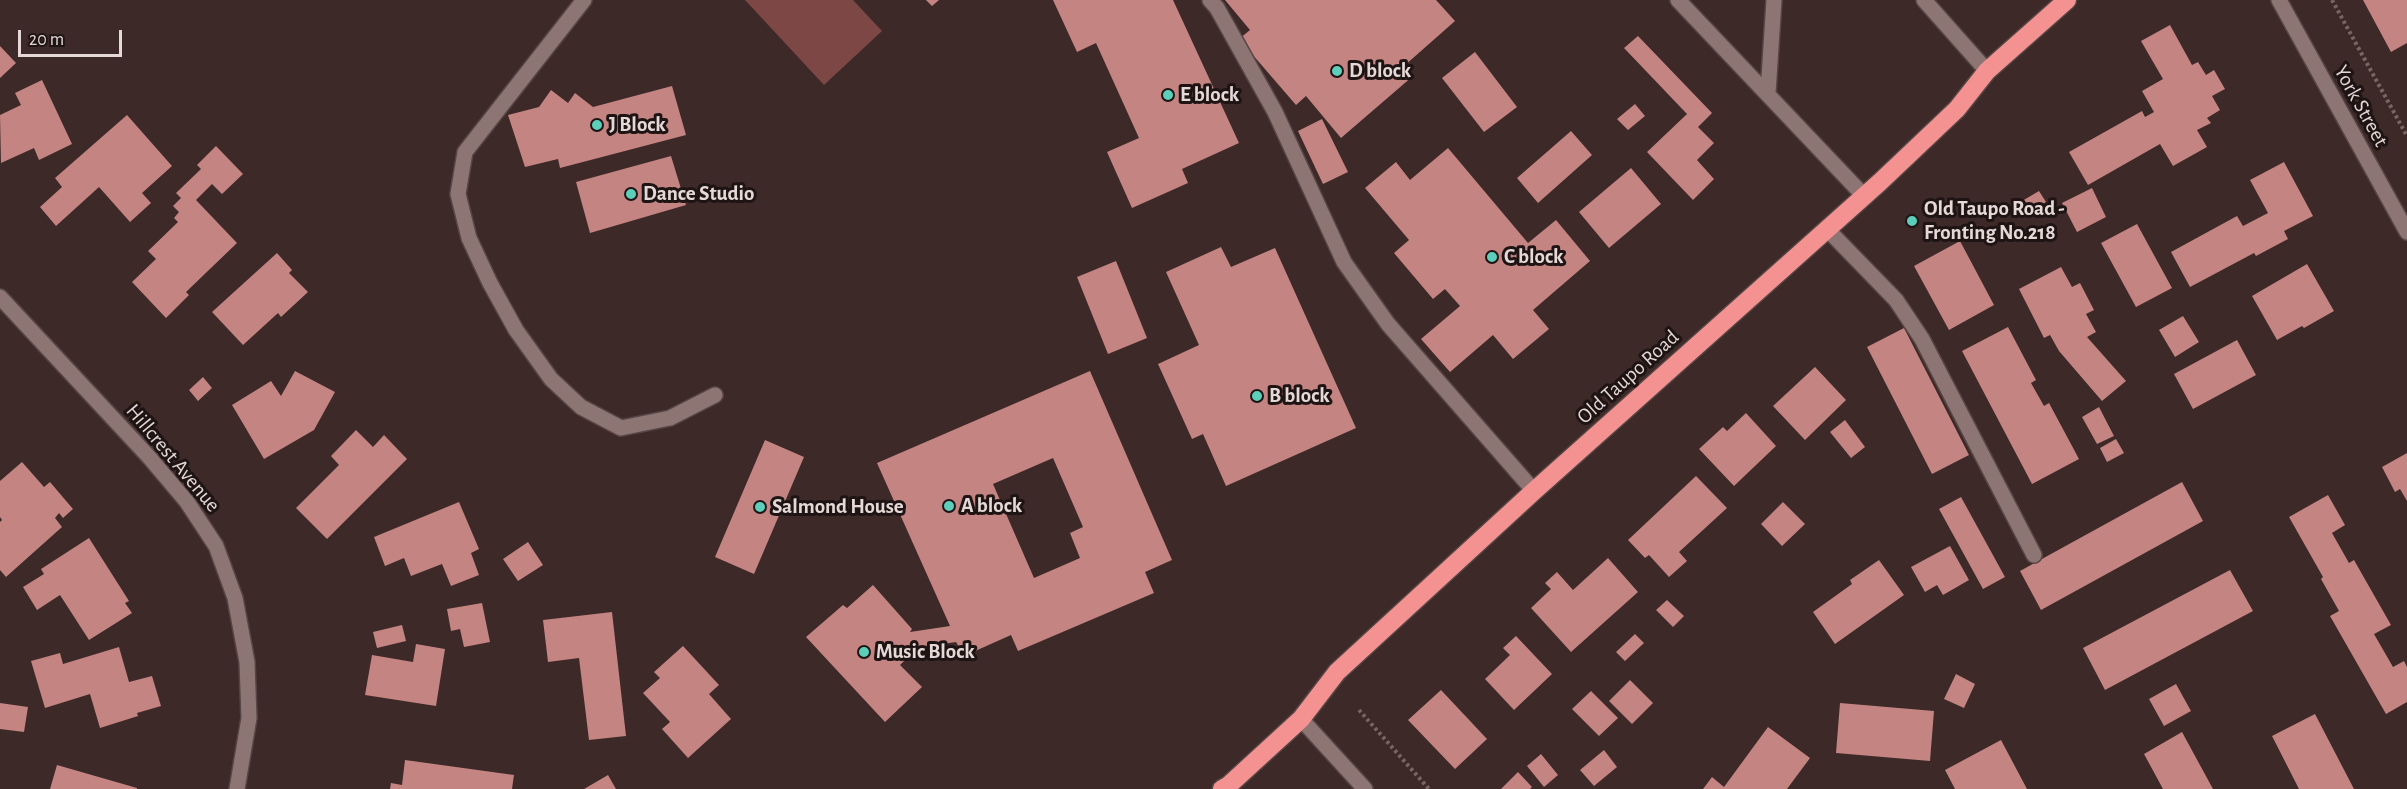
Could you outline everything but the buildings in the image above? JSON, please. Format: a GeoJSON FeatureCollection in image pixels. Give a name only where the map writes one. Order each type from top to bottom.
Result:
{"type":"FeatureCollection","features":[{"type":"Feature","properties":{"kind":"highway","name":"Old Taupo Road"},"geometry":{"type":"LineString","coordinates":[[1222,789],[1230,785],[1301,718],[1337,672],[1534,491],[1864,196],[1957,110],[1987,72],[2067,0]]}},
{"type":"Feature","properties":{"kind":"street"},"geometry":{"type":"LineString","coordinates":[[584,0],[465,152],[458,194],[469,238],[516,330],[551,379],[581,407],[621,428],[670,418],[715,395]]}},
{"type":"Feature","properties":{"kind":"street"},"geometry":{"type":"LineString","coordinates":[[1210,0],[1217,8],[1275,112],[1344,262],[1388,324],[1534,491]]}},
{"type":"Feature","properties":{"kind":"street"},"geometry":{"type":"LineString","coordinates":[[1678,0],[1864,196]]}},
{"type":"Feature","properties":{"kind":"street"},"geometry":{"type":"LineString","coordinates":[[1768,93],[1774,0]]}},
{"type":"Feature","properties":{"kind":"street"},"geometry":{"type":"LineString","coordinates":[[1924,0],[1987,72]]}},
{"type":"Feature","properties":{"kind":"street","name":"York Street"},"geometry":{"type":"LineString","coordinates":[[2280,0],[2407,232]]}},
{"type":"Feature","properties":{"kind":"street"},"geometry":{"type":"LineString","coordinates":[[1827,229],[1896,300],[1922,339],[2034,555]]}},
{"type":"Feature","properties":{"kind":"street","name":"Hillcrest Avenue"},"geometry":{"type":"LineString","coordinates":[[0,297],[149,457],[187,502],[216,546],[235,598],[247,662],[249,718],[237,789]]}},
{"type":"Feature","properties":{"kind":"street"},"geometry":{"type":"LineString","coordinates":[[1301,718],[1365,789]]}},
{"type":"Feature","properties":{"kind":"path"},"geometry":{"type":"LineString","coordinates":[[2332,0],[2407,136]]}},
{"type":"Feature","properties":{"kind":"path"},"geometry":{"type":"LineString","coordinates":[[1359,710],[1429,789]]}},
{"type":"Feature","properties":{"kind":"shaded area"},"geometry":{"type":"Polygon","coordinates":[[[745,0],[853,0],[882,31],[824,85],[745,0]]]}},
{"type":"Feature","properties":{"kind":"place","name":"D block"},"geometry":{"type":"Point","coordinates":[1337,71]}},
{"type":"Feature","properties":{"kind":"place","name":"E block"},"geometry":{"type":"Point","coordinates":[1168,95]}},
{"type":"Feature","properties":{"kind":"place","name":"J Block"},"geometry":{"type":"Point","coordinates":[597,125]}},
{"type":"Feature","properties":{"kind":"place","name":"Dance Studio"},"geometry":{"type":"Point","coordinates":[631,194]}},
{"type":"Feature","properties":{"kind":"place","name":"Old Taupo Road - Fronting No.218"},"geometry":{"type":"Point","coordinates":[1912,221]}},
{"type":"Feature","properties":{"kind":"place","name":"C block"},"geometry":{"type":"Point","coordinates":[1492,257]}},
{"type":"Feature","properties":{"kind":"place","name":"B block"},"geometry":{"type":"Point","coordinates":[1257,396]}},
{"type":"Feature","properties":{"kind":"place","name":"A block"},"geometry":{"type":"Point","coordinates":[949,506]}},
{"type":"Feature","properties":{"kind":"place","name":"Salmond House"},"geometry":{"type":"Point","coordinates":[760,507]}},
{"type":"Feature","properties":{"kind":"place","name":"Music Block"},"geometry":{"type":"Point","coordinates":[864,652]}}]}
